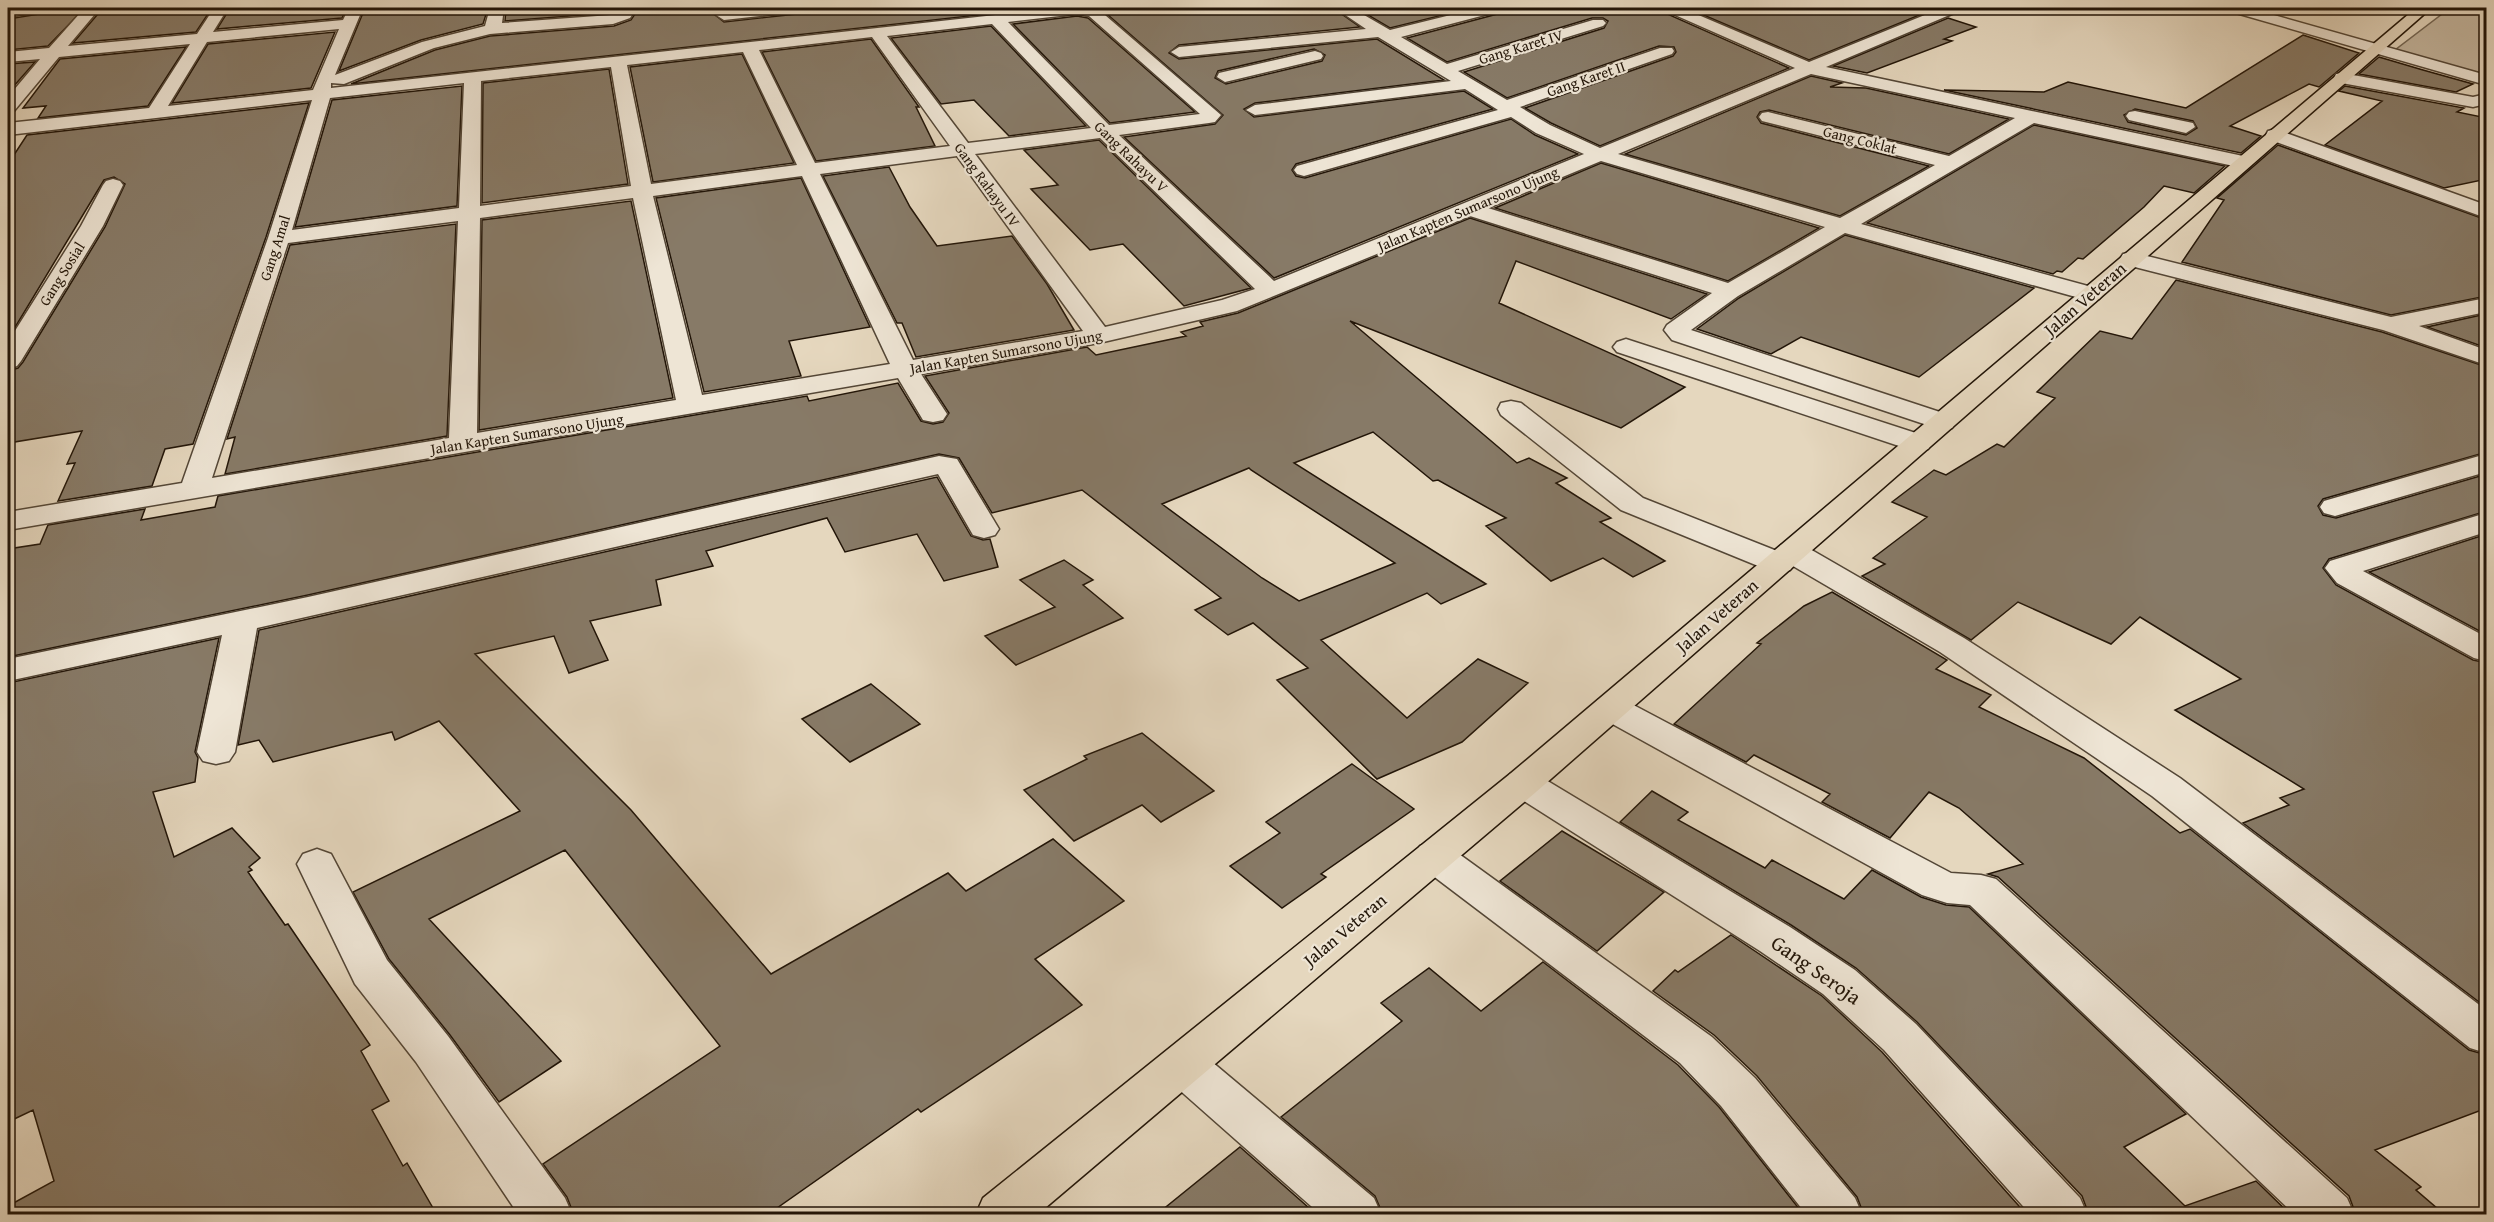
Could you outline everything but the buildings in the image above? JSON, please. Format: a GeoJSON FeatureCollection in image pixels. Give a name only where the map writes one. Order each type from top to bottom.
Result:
{"type":"FeatureCollection","features":[{"type":"Feature","properties":{"kind":"main road","name":"Jalan Veteran"},"geometry":{"type":"LineString","coordinates":[[1001,1215],[1523,783],[2132,259],[2256,146],[2342,78],[2424,8]]}},
{"type":"Feature","properties":{"kind":"street"},"geometry":{"type":"LineString","coordinates":[[8,13],[39,8]]}},
{"type":"Feature","properties":{"kind":"street"},"geometry":{"type":"LineString","coordinates":[[154,114],[221,8]]}},
{"type":"Feature","properties":{"kind":"street"},"geometry":{"type":"LineString","coordinates":[[490,29],[494,26],[497,8]]}},
{"type":"Feature","properties":{"kind":"street"},"geometry":{"type":"LineString","coordinates":[[322,90],[428,45],[490,29],[613,19],[625,15],[630,8]]}},
{"type":"Feature","properties":{"kind":"street"},"geometry":{"type":"LineString","coordinates":[[8,129],[154,114],[322,90],[473,78],[618,61],[731,30],[797,8]]}},
{"type":"Feature","properties":{"kind":"street"},"geometry":{"type":"LineString","coordinates":[[1342,8],[1557,136],[1600,155],[1843,226],[2091,294]]}},
{"type":"Feature","properties":{"kind":"street"},"geometry":{"type":"LineString","coordinates":[[1225,77],[1324,54],[1495,8]]}},
{"type":"Feature","properties":{"kind":"street","name":"Jalan Kapten Sumarsono Ujung"},"geometry":{"type":"LineString","coordinates":[[8,521],[691,407],[1098,336],[1198,314],[1271,291],[1954,8]]}},
{"type":"Feature","properties":{"kind":"street"},"geometry":{"type":"LineString","coordinates":[[2234,8],[2487,80]]}},
{"type":"Feature","properties":{"kind":"street"},"geometry":{"type":"LineString","coordinates":[[1685,9],[1811,69],[2031,117],[2256,146],[2487,212]]}},
{"type":"Feature","properties":{"kind":"street"},"geometry":{"type":"LineString","coordinates":[[279,238],[962,151],[1209,118],[1212,115],[1093,12],[1077,10],[877,33],[731,30]]}},
{"type":"Feature","properties":{"kind":"street"},"geometry":{"type":"LineString","coordinates":[[8,107],[87,14]]}},
{"type":"Feature","properties":{"kind":"street"},"geometry":{"type":"LineString","coordinates":[[8,57],[201,39],[352,16]]}},
{"type":"Feature","properties":{"kind":"street","name":"Gang Amal"},"geometry":{"type":"LineString","coordinates":[[194,489],[279,238],[322,90],[352,16]]}},
{"type":"Feature","properties":{"kind":"street","name":"Gang Rahayu V"},"geometry":{"type":"LineString","coordinates":[[996,19],[1104,132],[1271,291]]}},
{"type":"Feature","properties":{"kind":"street","name":"Gang Karet IV"},"geometry":{"type":"LineString","coordinates":[[1444,70],[1598,22]]}},
{"type":"Feature","properties":{"kind":"street"},"geometry":{"type":"LineString","coordinates":[[731,30],[809,171],[905,369],[933,414]]}},
{"type":"Feature","properties":{"kind":"street","name":"Gang Rahayu IV"},"geometry":{"type":"LineString","coordinates":[[877,33],[1098,336]]}},
{"type":"Feature","properties":{"kind":"street"},"geometry":{"type":"LineString","coordinates":[[1179,52],[1387,36]]}},
{"type":"Feature","properties":{"kind":"street","name":"Gang Karet II"},"geometry":{"type":"LineString","coordinates":[[1304,170],[1510,108],[1665,51]]}},
{"type":"Feature","properties":{"kind":"street"},"geometry":{"type":"LineString","coordinates":[[618,61],[642,192],[691,407]]}},
{"type":"Feature","properties":{"kind":"street"},"geometry":{"type":"LineString","coordinates":[[463,445],[473,78]]}},
{"type":"Feature","properties":{"kind":"street"},"geometry":{"type":"LineString","coordinates":[[2342,78],[2473,102],[2487,99]]}},
{"type":"Feature","properties":{"kind":"street"},"geometry":{"type":"LineString","coordinates":[[1255,111],[1467,84]]}},
{"type":"Feature","properties":{"kind":"street"},"geometry":{"type":"LineString","coordinates":[[8,90],[26,88]]}},
{"type":"Feature","properties":{"kind":"street"},"geometry":{"type":"LineString","coordinates":[[2135,116],[2208,132]]}},
{"type":"Feature","properties":{"kind":"street","name":"Gang Coklat"},"geometry":{"type":"LineString","coordinates":[[1768,117],[1952,163]]}},
{"type":"Feature","properties":{"kind":"street"},"geometry":{"type":"LineString","coordinates":[[1942,422],[1677,333],[1677,327],[1730,291],[2031,117]]}},
{"type":"Feature","properties":{"kind":"street","name":"Gang Sosial"},"geometry":{"type":"LineString","coordinates":[[8,361],[92,226],[113,185]]}},
{"type":"Feature","properties":{"kind":"street"},"geometry":{"type":"LineString","coordinates":[[1468,209],[1730,291]]}},
{"type":"Feature","properties":{"kind":"street"},"geometry":{"type":"LineString","coordinates":[[2132,259],[2392,325],[2487,358]]}},
{"type":"Feature","properties":{"kind":"street"},"geometry":{"type":"LineString","coordinates":[[2392,325],[2487,305]]}},
{"type":"Feature","properties":{"kind":"street"},"geometry":{"type":"LineString","coordinates":[[1626,347],[1918,443]]}},
{"type":"Feature","properties":{"kind":"street"},"geometry":{"type":"LineString","coordinates":[[1511,409],[1632,504],[1785,558],[1952,645],[2166,786],[2487,1035]]}},
{"type":"Feature","properties":{"kind":"street"},"geometry":{"type":"LineString","coordinates":[[2335,507],[2487,463]]}},
{"type":"Feature","properties":{"kind":"street"},"geometry":{"type":"LineString","coordinates":[[8,670],[241,621],[943,465],[946,465],[984,529]]}},
{"type":"Feature","properties":{"kind":"street"},"geometry":{"type":"LineString","coordinates":[[2487,522],[2341,568],[2348,576],[2368,588],[2487,651]]}},
{"type":"Feature","properties":{"kind":"street"},"geometry":{"type":"LineString","coordinates":[[216,752],[241,621]]}},
{"type":"Feature","properties":{"kind":"street"},"geometry":{"type":"LineString","coordinates":[[1611,708],[1937,884],[1947,888],[1981,890],[2329,1215]]}},
{"type":"Feature","properties":{"kind":"street","name":"Gang Seroja"},"geometry":{"type":"LineString","coordinates":[[1523,783],[1775,939],[1839,982],[1900,1037],[2062,1215]]}},
{"type":"Feature","properties":{"kind":"street"},"geometry":{"type":"LineString","coordinates":[[1434,855],[1696,1050],[1738,1092],[1837,1215]]}},
{"type":"Feature","properties":{"kind":"street"},"geometry":{"type":"LineString","coordinates":[[317,864],[371,972],[432,1049],[547,1215]]}},
{"type":"Feature","properties":{"kind":"street"},"geometry":{"type":"LineString","coordinates":[[1184,1065],[1356,1215]]}},
{"type":"Feature","properties":{"kind":"shaded area"},"geometry":{"type":"Polygon","coordinates":[[[2450,8],[2486,8],[2486,76],[2395,50],[2450,8]]]}}]}
